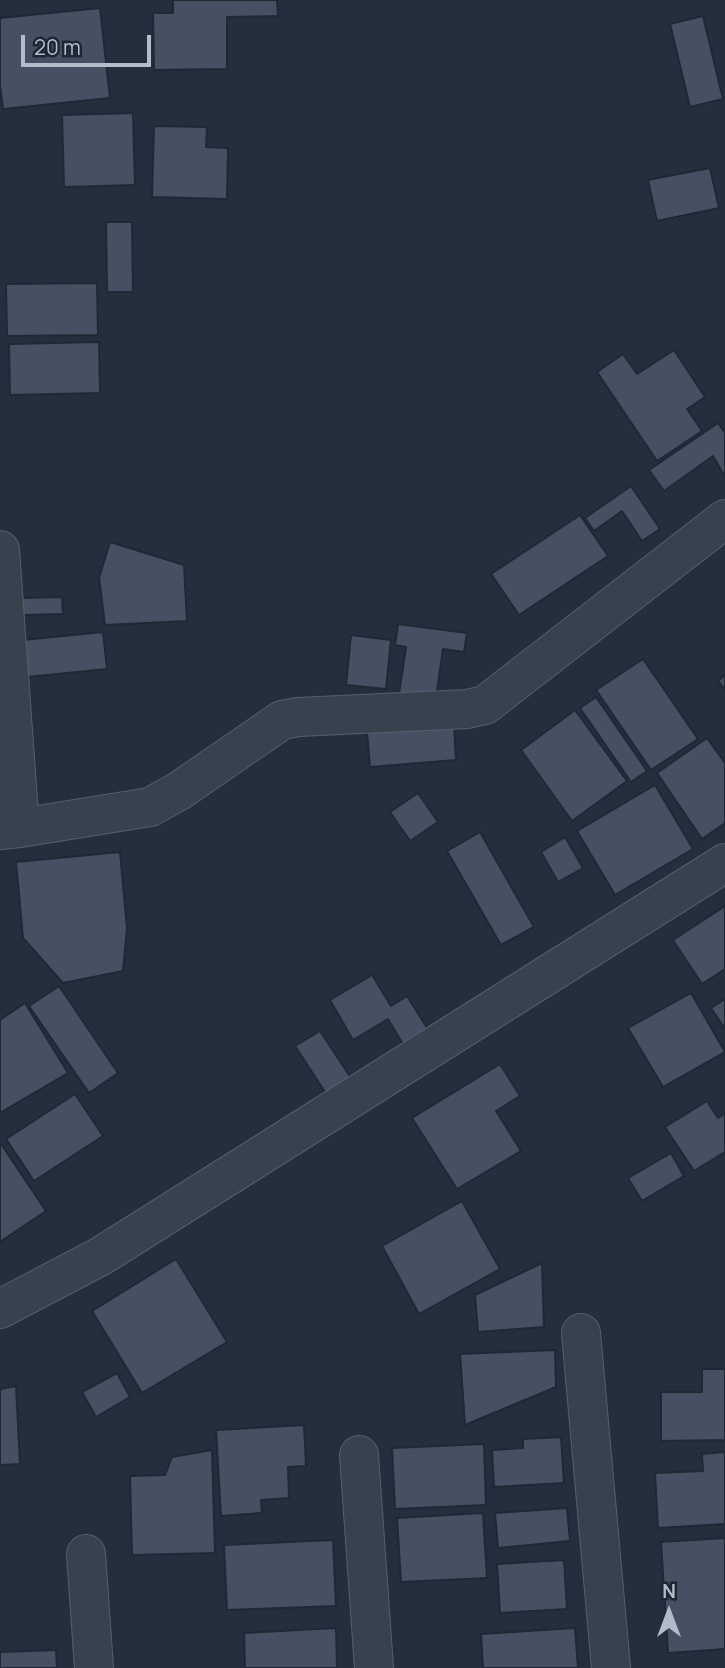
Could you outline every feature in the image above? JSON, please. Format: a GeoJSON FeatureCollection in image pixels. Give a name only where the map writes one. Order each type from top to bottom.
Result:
{"type":"FeatureCollection","features":[{"type":"Feature","properties":{"kind":"street"},"geometry":{"type":"LineString","coordinates":[[0,550],[10,829],[150,807],[179,791],[282,720],[467,709],[485,705],[725,519]]}},
{"type":"Feature","properties":{"kind":"street"},"geometry":{"type":"LineString","coordinates":[[0,1309],[101,1256],[725,863]]}},
{"type":"Feature","properties":{"kind":"street"},"geometry":{"type":"LineString","coordinates":[[581,1333],[611,1668]]}},
{"type":"Feature","properties":{"kind":"street"},"geometry":{"type":"LineString","coordinates":[[359,1455],[374,1668]]}},
{"type":"Feature","properties":{"kind":"street"},"geometry":{"type":"LineString","coordinates":[[86,1554],[94,1668]]}},
{"type":"Feature","properties":{"kind":"building"},"geometry":{"type":"Polygon","coordinates":[[[173,0],[277,0],[278,16],[227,17],[227,69],[154,70],[153,13],[173,13],[173,0]]]}},
{"type":"Feature","properties":{"kind":"building"},"geometry":{"type":"Polygon","coordinates":[[[100,8],[110,98],[3,109],[0,85],[0,18],[100,8]]]}},
{"type":"Feature","properties":{"kind":"building"},"geometry":{"type":"Polygon","coordinates":[[[703,16],[723,99],[690,107],[670,24],[703,16]]]}},
{"type":"Feature","properties":{"kind":"building"},"geometry":{"type":"Polygon","coordinates":[[[133,113],[135,185],[64,187],[62,115],[133,113]]]}},
{"type":"Feature","properties":{"kind":"building"},"geometry":{"type":"Polygon","coordinates":[[[154,126],[207,127],[206,147],[228,148],[227,199],[152,197],[154,126]]]}},
{"type":"Feature","properties":{"kind":"building"},"geometry":{"type":"Polygon","coordinates":[[[710,168],[719,208],[657,221],[648,180],[710,168]]]}},
{"type":"Feature","properties":{"kind":"building"},"geometry":{"type":"Polygon","coordinates":[[[106,222],[132,222],[133,292],[107,292],[106,222]]]}},
{"type":"Feature","properties":{"kind":"building"},"geometry":{"type":"Polygon","coordinates":[[[97,283],[98,335],[7,336],[6,284],[97,283]]]}},
{"type":"Feature","properties":{"kind":"building"},"geometry":{"type":"Polygon","coordinates":[[[99,342],[100,393],[10,395],[9,344],[99,342]]]}},
{"type":"Feature","properties":{"kind":"building"},"geometry":{"type":"Polygon","coordinates":[[[674,350],[705,397],[687,409],[702,431],[657,461],[597,372],[623,354],[637,374],[674,350]]]}},
{"type":"Feature","properties":{"kind":"building"},"geometry":{"type":"Polygon","coordinates":[[[718,423],[725,433],[725,477],[713,456],[664,491],[649,470],[718,423]]]}},
{"type":"Feature","properties":{"kind":"building"},"geometry":{"type":"Polygon","coordinates":[[[631,486],[660,529],[642,541],[622,511],[594,531],[585,518],[631,486]]]}},
{"type":"Feature","properties":{"kind":"building"},"geometry":{"type":"Polygon","coordinates":[[[580,515],[608,556],[519,615],[491,574],[580,515]]]}},
{"type":"Feature","properties":{"kind":"building"},"geometry":{"type":"Polygon","coordinates":[[[110,542],[184,565],[187,621],[105,625],[99,578],[110,542]]]}},
{"type":"Feature","properties":{"kind":"building"},"geometry":{"type":"Polygon","coordinates":[[[62,597],[63,614],[22,615],[21,598],[62,597]]]}},
{"type":"Feature","properties":{"kind":"building"},"geometry":{"type":"Polygon","coordinates":[[[398,624],[467,633],[464,652],[443,649],[436,699],[399,694],[406,647],[395,645],[398,624]]]}},
{"type":"Feature","properties":{"kind":"building"},"geometry":{"type":"Polygon","coordinates":[[[103,632],[107,669],[27,677],[23,640],[103,632]]]}},
{"type":"Feature","properties":{"kind":"building"},"geometry":{"type":"Polygon","coordinates":[[[351,635],[391,640],[386,689],[346,685],[351,635]]]}},
{"type":"Feature","properties":{"kind":"building"},"geometry":{"type":"Polygon","coordinates":[[[643,659],[698,739],[651,770],[596,690],[643,659]]]}},
{"type":"Feature","properties":{"kind":"building"},"geometry":{"type":"Polygon","coordinates":[[[725,675],[725,690],[718,681],[725,675]]]}},
{"type":"Feature","properties":{"kind":"building"},"geometry":{"type":"Polygon","coordinates":[[[596,697],[647,771],[631,782],[580,708],[596,697]]]}},
{"type":"Feature","properties":{"kind":"building"},"geometry":{"type":"Polygon","coordinates":[[[575,710],[627,781],[572,821],[521,750],[575,710]]]}},
{"type":"Feature","properties":{"kind":"building"},"geometry":{"type":"Polygon","coordinates":[[[454,726],[456,760],[370,767],[367,732],[454,726]]]}},
{"type":"Feature","properties":{"kind":"building"},"geometry":{"type":"Polygon","coordinates":[[[707,738],[725,763],[725,823],[702,839],[657,773],[707,738]]]}},
{"type":"Feature","properties":{"kind":"building"},"geometry":{"type":"Polygon","coordinates":[[[655,785],[693,849],[615,895],[577,831],[655,785]]]}},
{"type":"Feature","properties":{"kind":"building"},"geometry":{"type":"Polygon","coordinates":[[[418,793],[438,822],[410,841],[390,812],[418,793]]]}},
{"type":"Feature","properties":{"kind":"building"},"geometry":{"type":"Polygon","coordinates":[[[480,832],[534,927],[501,945],[447,851],[480,832]]]}},
{"type":"Feature","properties":{"kind":"building"},"geometry":{"type":"Polygon","coordinates":[[[565,837],[583,868],[558,882],[541,852],[565,837]]]}},
{"type":"Feature","properties":{"kind":"building"},"geometry":{"type":"Polygon","coordinates":[[[120,852],[127,928],[123,971],[63,983],[23,938],[16,862],[120,852]]]}},
{"type":"Feature","properties":{"kind":"building"},"geometry":{"type":"Polygon","coordinates":[[[725,906],[725,969],[702,984],[673,940],[725,906]]]}},
{"type":"Feature","properties":{"kind":"building"},"geometry":{"type":"Polygon","coordinates":[[[372,975],[391,1006],[407,996],[431,1034],[406,1049],[388,1019],[353,1040],[330,1000],[372,975]]]}},
{"type":"Feature","properties":{"kind":"building"},"geometry":{"type":"Polygon","coordinates":[[[59,986],[118,1073],[89,1093],[29,1006],[59,986]]]}},
{"type":"Feature","properties":{"kind":"building"},"geometry":{"type":"Polygon","coordinates":[[[691,993],[725,1052],[663,1087],[628,1028],[691,993]]]}},
{"type":"Feature","properties":{"kind":"building"},"geometry":{"type":"Polygon","coordinates":[[[725,999],[725,1029],[711,1008],[725,999]]]}},
{"type":"Feature","properties":{"kind":"building"},"geometry":{"type":"Polygon","coordinates":[[[25,1003],[68,1073],[0,1113],[0,1020],[25,1003]]]}},
{"type":"Feature","properties":{"kind":"building"},"geometry":{"type":"Polygon","coordinates":[[[320,1031],[351,1078],[327,1095],[295,1046],[320,1031]]]}},
{"type":"Feature","properties":{"kind":"building"},"geometry":{"type":"Polygon","coordinates":[[[500,1064],[520,1096],[496,1111],[521,1151],[457,1189],[412,1118],[500,1064]]]}},
{"type":"Feature","properties":{"kind":"building"},"geometry":{"type":"Polygon","coordinates":[[[75,1094],[103,1136],[34,1181],[6,1139],[75,1094]]]}},
{"type":"Feature","properties":{"kind":"building"},"geometry":{"type":"Polygon","coordinates":[[[707,1101],[718,1118],[725,1113],[725,1152],[694,1171],[665,1127],[707,1101]]]}},
{"type":"Feature","properties":{"kind":"building"},"geometry":{"type":"Polygon","coordinates":[[[0,1145],[46,1211],[0,1242],[0,1145]]]}},
{"type":"Feature","properties":{"kind":"building"},"geometry":{"type":"Polygon","coordinates":[[[671,1153],[684,1176],[642,1201],[628,1178],[671,1153]]]}},
{"type":"Feature","properties":{"kind":"building"},"geometry":{"type":"Polygon","coordinates":[[[462,1201],[500,1269],[419,1314],[382,1246],[462,1201]]]}},
{"type":"Feature","properties":{"kind":"building"},"geometry":{"type":"Polygon","coordinates":[[[176,1259],[227,1342],[142,1393],[92,1311],[176,1259]]]}},
{"type":"Feature","properties":{"kind":"building"},"geometry":{"type":"Polygon","coordinates":[[[542,1263],[544,1327],[478,1332],[475,1295],[542,1263]]]}},
{"type":"Feature","properties":{"kind":"building"},"geometry":{"type":"Polygon","coordinates":[[[555,1350],[556,1387],[465,1425],[460,1354],[555,1350]]]}},
{"type":"Feature","properties":{"kind":"building"},"geometry":{"type":"Polygon","coordinates":[[[702,1369],[725,1369],[725,1440],[661,1441],[661,1392],[702,1392],[702,1369]]]}},
{"type":"Feature","properties":{"kind":"building"},"geometry":{"type":"Polygon","coordinates":[[[117,1373],[130,1397],[96,1417],[82,1392],[117,1373]]]}},
{"type":"Feature","properties":{"kind":"building"},"geometry":{"type":"Polygon","coordinates":[[[16,1386],[20,1464],[0,1465],[0,1389],[16,1386]]]}},
{"type":"Feature","properties":{"kind":"building"},"geometry":{"type":"Polygon","coordinates":[[[304,1425],[306,1466],[288,1467],[289,1498],[261,1500],[262,1513],[221,1516],[216,1430],[304,1425]]]}},
{"type":"Feature","properties":{"kind":"building"},"geometry":{"type":"Polygon","coordinates":[[[561,1437],[564,1483],[494,1487],[492,1450],[523,1448],[523,1439],[561,1437]]]}},
{"type":"Feature","properties":{"kind":"building"},"geometry":{"type":"Polygon","coordinates":[[[484,1444],[486,1505],[395,1509],[392,1448],[484,1444]]]}},
{"type":"Feature","properties":{"kind":"building"},"geometry":{"type":"Polygon","coordinates":[[[212,1450],[215,1553],[132,1555],[130,1476],[165,1475],[172,1457],[212,1450]]]}},
{"type":"Feature","properties":{"kind":"building"},"geometry":{"type":"Polygon","coordinates":[[[725,1452],[725,1524],[658,1528],[655,1473],[703,1471],[702,1454],[725,1452]]]}},
{"type":"Feature","properties":{"kind":"building"},"geometry":{"type":"Polygon","coordinates":[[[567,1508],[570,1541],[498,1548],[495,1513],[567,1508]]]}},
{"type":"Feature","properties":{"kind":"building"},"geometry":{"type":"Polygon","coordinates":[[[483,1513],[487,1578],[401,1582],[397,1518],[483,1513]]]}},
{"type":"Feature","properties":{"kind":"building"},"geometry":{"type":"Polygon","coordinates":[[[725,1538],[725,1649],[668,1653],[661,1542],[725,1538]]]}},
{"type":"Feature","properties":{"kind":"building"},"geometry":{"type":"Polygon","coordinates":[[[333,1540],[336,1606],[227,1610],[224,1545],[333,1540]]]}},
{"type":"Feature","properties":{"kind":"building"},"geometry":{"type":"Polygon","coordinates":[[[564,1560],[567,1609],[500,1613],[497,1564],[564,1560]]]}},
{"type":"Feature","properties":{"kind":"building"},"geometry":{"type":"Polygon","coordinates":[[[336,1628],[337,1668],[245,1668],[244,1633],[336,1628]]]}},
{"type":"Feature","properties":{"kind":"building"},"geometry":{"type":"Polygon","coordinates":[[[575,1628],[578,1668],[483,1668],[481,1634],[575,1628]]]}},
{"type":"Feature","properties":{"kind":"building"},"geometry":{"type":"Polygon","coordinates":[[[56,1650],[57,1668],[0,1668],[0,1652],[56,1650]]]}}]}
